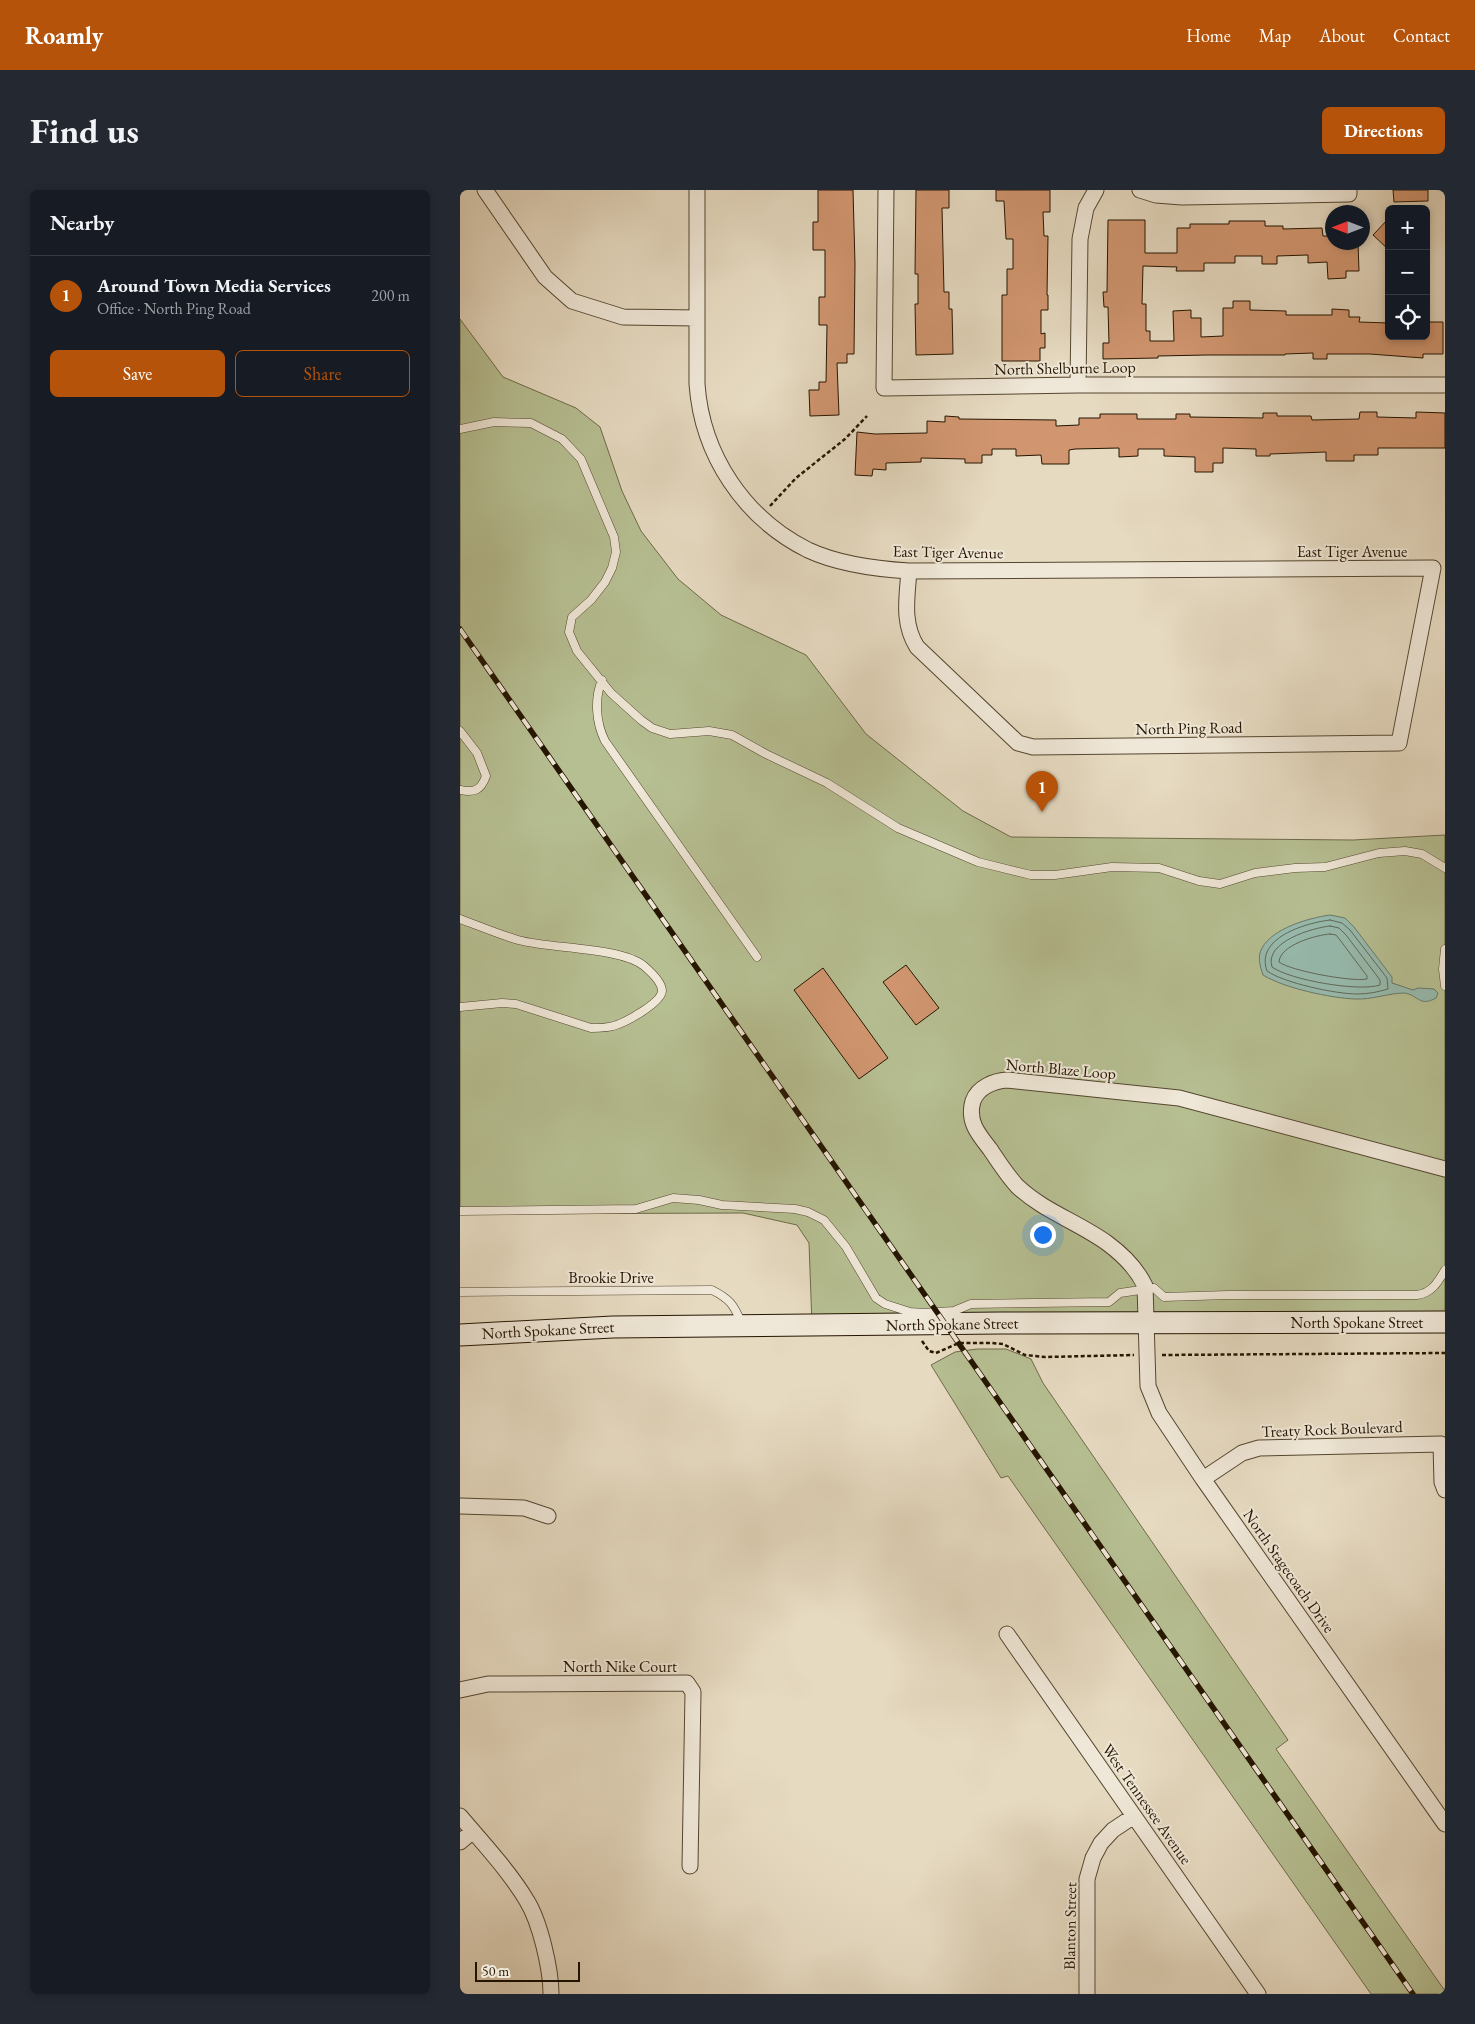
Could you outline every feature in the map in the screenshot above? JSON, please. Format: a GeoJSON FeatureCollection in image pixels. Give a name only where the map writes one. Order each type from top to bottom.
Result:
{"type":"FeatureCollection","features":[{"type":"Feature","properties":{"kind":"street"},"geometry":{"type":"LineString","coordinates":[[485,190],[544,277],[572,301],[623,317],[697,318]]}},
{"type":"Feature","properties":{"kind":"street","name":"East Tiger Avenue"},"geometry":{"type":"LineString","coordinates":[[697,190],[697,384],[699,406],[704,427],[713,451],[730,481],[751,509],[777,531],[809,550],[840,560],[892,570],[908,571],[1433,568]]}},
{"type":"Feature","properties":{"kind":"street","name":"North Shelburne Loop"},"geometry":{"type":"LineString","coordinates":[[886,190],[884,388],[1078,385],[1445,385]]}},
{"type":"Feature","properties":{"kind":"street"},"geometry":{"type":"LineString","coordinates":[[1078,385],[1080,239],[1086,208],[1096,190]]}},
{"type":"Feature","properties":{"kind":"street"},"geometry":{"type":"LineString","coordinates":[[1140,190],[1156,195],[1204,197],[1350,194],[1350,190]]}},
{"type":"Feature","properties":{"kind":"street","name":"North Ping Road"},"geometry":{"type":"LineString","coordinates":[[908,571],[907,626],[917,647],[1018,743],[1043,747],[1399,743],[1433,568]]}},
{"type":"Feature","properties":{"kind":"street","name":"North Blaze Loop"},"geometry":{"type":"LineString","coordinates":[[1145,1289],[1140,1276],[1109,1244],[1051,1211],[1016,1184],[974,1128],[972,1106],[974,1097],[980,1090],[997,1081],[1007,1080],[1179,1098],[1445,1169]]}},
{"type":"Feature","properties":{"kind":"street"},"geometry":{"type":"LineString","coordinates":[[1145,1289],[1145,1322]]}},
{"type":"Feature","properties":{"kind":"street","name":"North Spokane Street"},"geometry":{"type":"LineString","coordinates":[[460,1335],[613,1327],[1145,1322],[1445,1322]]}},
{"type":"Feature","properties":{"kind":"street","name":"North Stagecoach Drive"},"geometry":{"type":"LineString","coordinates":[[1145,1322],[1148,1386],[1158,1413],[1445,1824]]}},
{"type":"Feature","properties":{"kind":"street","name":"Treaty Rock Boulevard"},"geometry":{"type":"LineString","coordinates":[[1203,1479],[1242,1453],[1258,1448],[1441,1444],[1442,1482],[1445,1490]]}},
{"type":"Feature","properties":{"kind":"street"},"geometry":{"type":"LineString","coordinates":[[460,1506],[524,1508],[548,1516]]}},
{"type":"Feature","properties":{"kind":"street","name":"West Tennessee Avenue"},"geometry":{"type":"LineString","coordinates":[[1007,1634],[1258,1994]]}},
{"type":"Feature","properties":{"kind":"street","name":"North Nike Court"},"geometry":{"type":"LineString","coordinates":[[460,1690],[488,1684],[687,1683],[693,1692],[690,1866]]}},
{"type":"Feature","properties":{"kind":"street"},"geometry":{"type":"LineString","coordinates":[[460,1816],[528,1902],[544,1947],[551,1994]]}},
{"type":"Feature","properties":{"kind":"street","name":"Blanton Street"},"geometry":{"type":"LineString","coordinates":[[1087,1994],[1087,1879],[1092,1858],[1101,1843],[1114,1830],[1134,1816]]}},
{"type":"Feature","properties":{"kind":"street"},"geometry":{"type":"LineString","coordinates":[[460,1842],[473,1831]]}},
{"type":"Feature","properties":{"kind":"lane"},"geometry":{"type":"LineString","coordinates":[[460,429],[494,422],[531,423],[562,438],[581,459],[614,538],[616,552],[612,568],[605,582],[591,600],[572,617],[568,632],[577,651],[619,700],[652,728],[670,734],[709,731],[732,735],[766,754],[827,783],[898,828],[978,862],[1015,872],[1043,876],[1112,868],[1159,868],[1199,881],[1220,884],[1255,873],[1295,868],[1325,867],[1379,854],[1406,851],[1422,854],[1445,868]]}},
{"type":"Feature","properties":{"kind":"lane"},"geometry":{"type":"LineString","coordinates":[[602,680],[599,687],[597,714],[600,731],[605,742],[757,957]]}},
{"type":"Feature","properties":{"kind":"lane"},"geometry":{"type":"LineString","coordinates":[[460,731],[477,753],[486,776],[482,787],[477,791],[460,790]]}},
{"type":"Feature","properties":{"kind":"lane"},"geometry":{"type":"LineString","coordinates":[[460,919],[518,940],[624,956],[644,967],[661,985],[662,991],[652,1004],[634,1016],[616,1025],[603,1028],[591,1028],[516,1004],[502,1003],[460,1007]]}},
{"type":"Feature","properties":{"kind":"lane"},"geometry":{"type":"LineString","coordinates":[[1445,949],[1442,969],[1445,986]]}},
{"type":"Feature","properties":{"kind":"lane"},"geometry":{"type":"LineString","coordinates":[[460,1211],[636,1209],[673,1198],[699,1200],[722,1205],[764,1206],[808,1212],[824,1220],[832,1229],[850,1254],[876,1298],[885,1304],[910,1312],[954,1311],[971,1304],[1109,1302],[1120,1293],[1154,1288],[1164,1297],[1228,1294],[1417,1295],[1431,1290],[1445,1270]]}},
{"type":"Feature","properties":{"kind":"lane","name":"Brookie Drive"},"geometry":{"type":"LineString","coordinates":[[460,1292],[712,1290],[726,1297],[736,1308],[743,1326]]}},
{"type":"Feature","properties":{"kind":"path"},"geometry":{"type":"LineString","coordinates":[[770,506],[796,478],[839,444],[867,416]]}},
{"type":"Feature","properties":{"kind":"path"},"geometry":{"type":"LineString","coordinates":[[922,1341],[929,1350],[936,1353],[959,1343],[1003,1344],[1025,1355],[1445,1353]]}},
{"type":"Feature","properties":{"kind":"green space"},"geometry":{"type":"Polygon","coordinates":[[[460,319],[503,377],[576,408],[600,427],[622,491],[641,531],[678,579],[721,615],[806,655],[866,734],[963,811],[1011,837],[1353,840],[1445,835],[1445,1322],[812,1325],[809,1243],[797,1225],[743,1213],[460,1214],[460,319]]]}},
{"type":"Feature","properties":{"kind":"green space"},"geometry":{"type":"Polygon","coordinates":[[[977,1349],[1006,1349],[1031,1359],[1043,1383],[1288,1740],[1276,1749],[1445,1991],[1445,1994],[1371,1994],[1008,1476],[1001,1478],[931,1365],[955,1352],[977,1349]]]}},
{"type":"Feature","properties":{"kind":"water"},"geometry":{"type":"Polygon","coordinates":[[[1330,915],[1345,918],[1354,927],[1392,977],[1392,983],[1413,990],[1418,988],[1434,989],[1438,993],[1436,998],[1423,1001],[1405,993],[1374,998],[1345,998],[1295,988],[1263,975],[1259,958],[1262,948],[1267,941],[1292,925],[1330,915]]]}},
{"type":"Feature","properties":{"kind":"building"},"geometry":{"type":"Polygon","coordinates":[[[818,190],[853,190],[855,264],[854,354],[847,354],[847,363],[837,363],[839,415],[810,416],[809,390],[819,390],[819,382],[826,382],[827,325],[819,325],[819,297],[825,297],[825,250],[813,250],[813,222],[818,222],[818,190]]]}},
{"type":"Feature","properties":{"kind":"building"},"geometry":{"type":"Polygon","coordinates":[[[916,190],[949,190],[949,208],[942,208],[944,292],[949,292],[949,309],[952,309],[953,354],[916,355],[915,304],[918,304],[918,274],[915,274],[916,190]]]}},
{"type":"Feature","properties":{"kind":"building"},"geometry":{"type":"Polygon","coordinates":[[[996,190],[1050,190],[1050,212],[1043,212],[1044,236],[1048,236],[1048,310],[1041,310],[1041,334],[1045,333],[1045,348],[1040,348],[1040,361],[1002,361],[1002,295],[1007,295],[1007,269],[1013,269],[1013,239],[1006,239],[1004,201],[996,201],[996,190]]]}},
{"type":"Feature","properties":{"kind":"building"},"geometry":{"type":"Polygon","coordinates":[[[1393,190],[1428,190],[1428,201],[1394,202],[1393,190]]]}},
{"type":"Feature","properties":{"kind":"building"},"geometry":{"type":"Polygon","coordinates":[[[1108,220],[1145,220],[1145,253],[1177,253],[1177,228],[1190,228],[1190,224],[1229,224],[1229,221],[1265,221],[1265,226],[1283,226],[1283,229],[1322,228],[1323,236],[1325,236],[1325,250],[1358,250],[1359,271],[1346,271],[1346,278],[1328,279],[1327,262],[1308,263],[1308,255],[1277,256],[1277,264],[1262,264],[1262,256],[1235,256],[1235,263],[1204,263],[1204,271],[1176,271],[1177,267],[1143,266],[1142,304],[1146,304],[1146,331],[1150,331],[1150,341],[1174,341],[1173,311],[1191,310],[1191,318],[1201,318],[1201,337],[1223,336],[1223,308],[1233,308],[1233,301],[1250,301],[1250,310],[1286,311],[1286,315],[1332,315],[1332,309],[1349,310],[1349,317],[1360,317],[1359,322],[1385,323],[1385,340],[1430,340],[1430,322],[1443,322],[1443,354],[1423,354],[1423,358],[1370,354],[1327,354],[1327,359],[1313,359],[1313,353],[1103,359],[1103,343],[1109,343],[1108,307],[1104,307],[1103,292],[1107,292],[1108,220]]]}},
{"type":"Feature","properties":{"kind":"building"},"geometry":{"type":"Polygon","coordinates":[[[1385,222],[1385,246],[1373,235],[1385,222]]]}},
{"type":"Feature","properties":{"kind":"building"},"geometry":{"type":"Polygon","coordinates":[[[1360,412],[1377,412],[1377,417],[1416,418],[1416,412],[1445,413],[1445,448],[1378,448],[1378,455],[1354,455],[1354,461],[1326,461],[1326,452],[1256,456],[1256,449],[1223,448],[1223,463],[1213,463],[1213,472],[1195,472],[1195,457],[1164,456],[1164,449],[1138,449],[1138,456],[1119,457],[1119,448],[1075,449],[1069,450],[1069,464],[1042,464],[1041,455],[1016,456],[1016,449],[992,449],[992,455],[982,455],[982,463],[965,463],[965,459],[921,458],[921,462],[886,463],[886,470],[873,469],[872,476],[855,475],[857,432],[875,434],[927,433],[927,421],[945,422],[945,416],[959,417],[959,419],[1056,420],[1056,426],[1079,425],[1079,418],[1100,418],[1100,414],[1137,414],[1137,419],[1176,419],[1176,414],[1190,414],[1190,417],[1263,418],[1263,413],[1277,413],[1277,416],[1311,416],[1312,420],[1359,419],[1360,412]]]}},
{"type":"Feature","properties":{"kind":"building"},"geometry":{"type":"Polygon","coordinates":[[[906,965],[939,1008],[916,1025],[883,982],[906,965]]]}},
{"type":"Feature","properties":{"kind":"building"},"geometry":{"type":"Polygon","coordinates":[[[823,968],[888,1058],[859,1079],[794,990],[823,968]]]}},
{"type":"Feature","properties":{"kind":"railway"},"geometry":{"type":"LineString","coordinates":[[460,629],[1413,1994]]}},
{"type":"Feature","properties":{"kind":"place","name":"Around Town Media Services"},"geometry":{"type":"Point","coordinates":[1042,812]}}]}
